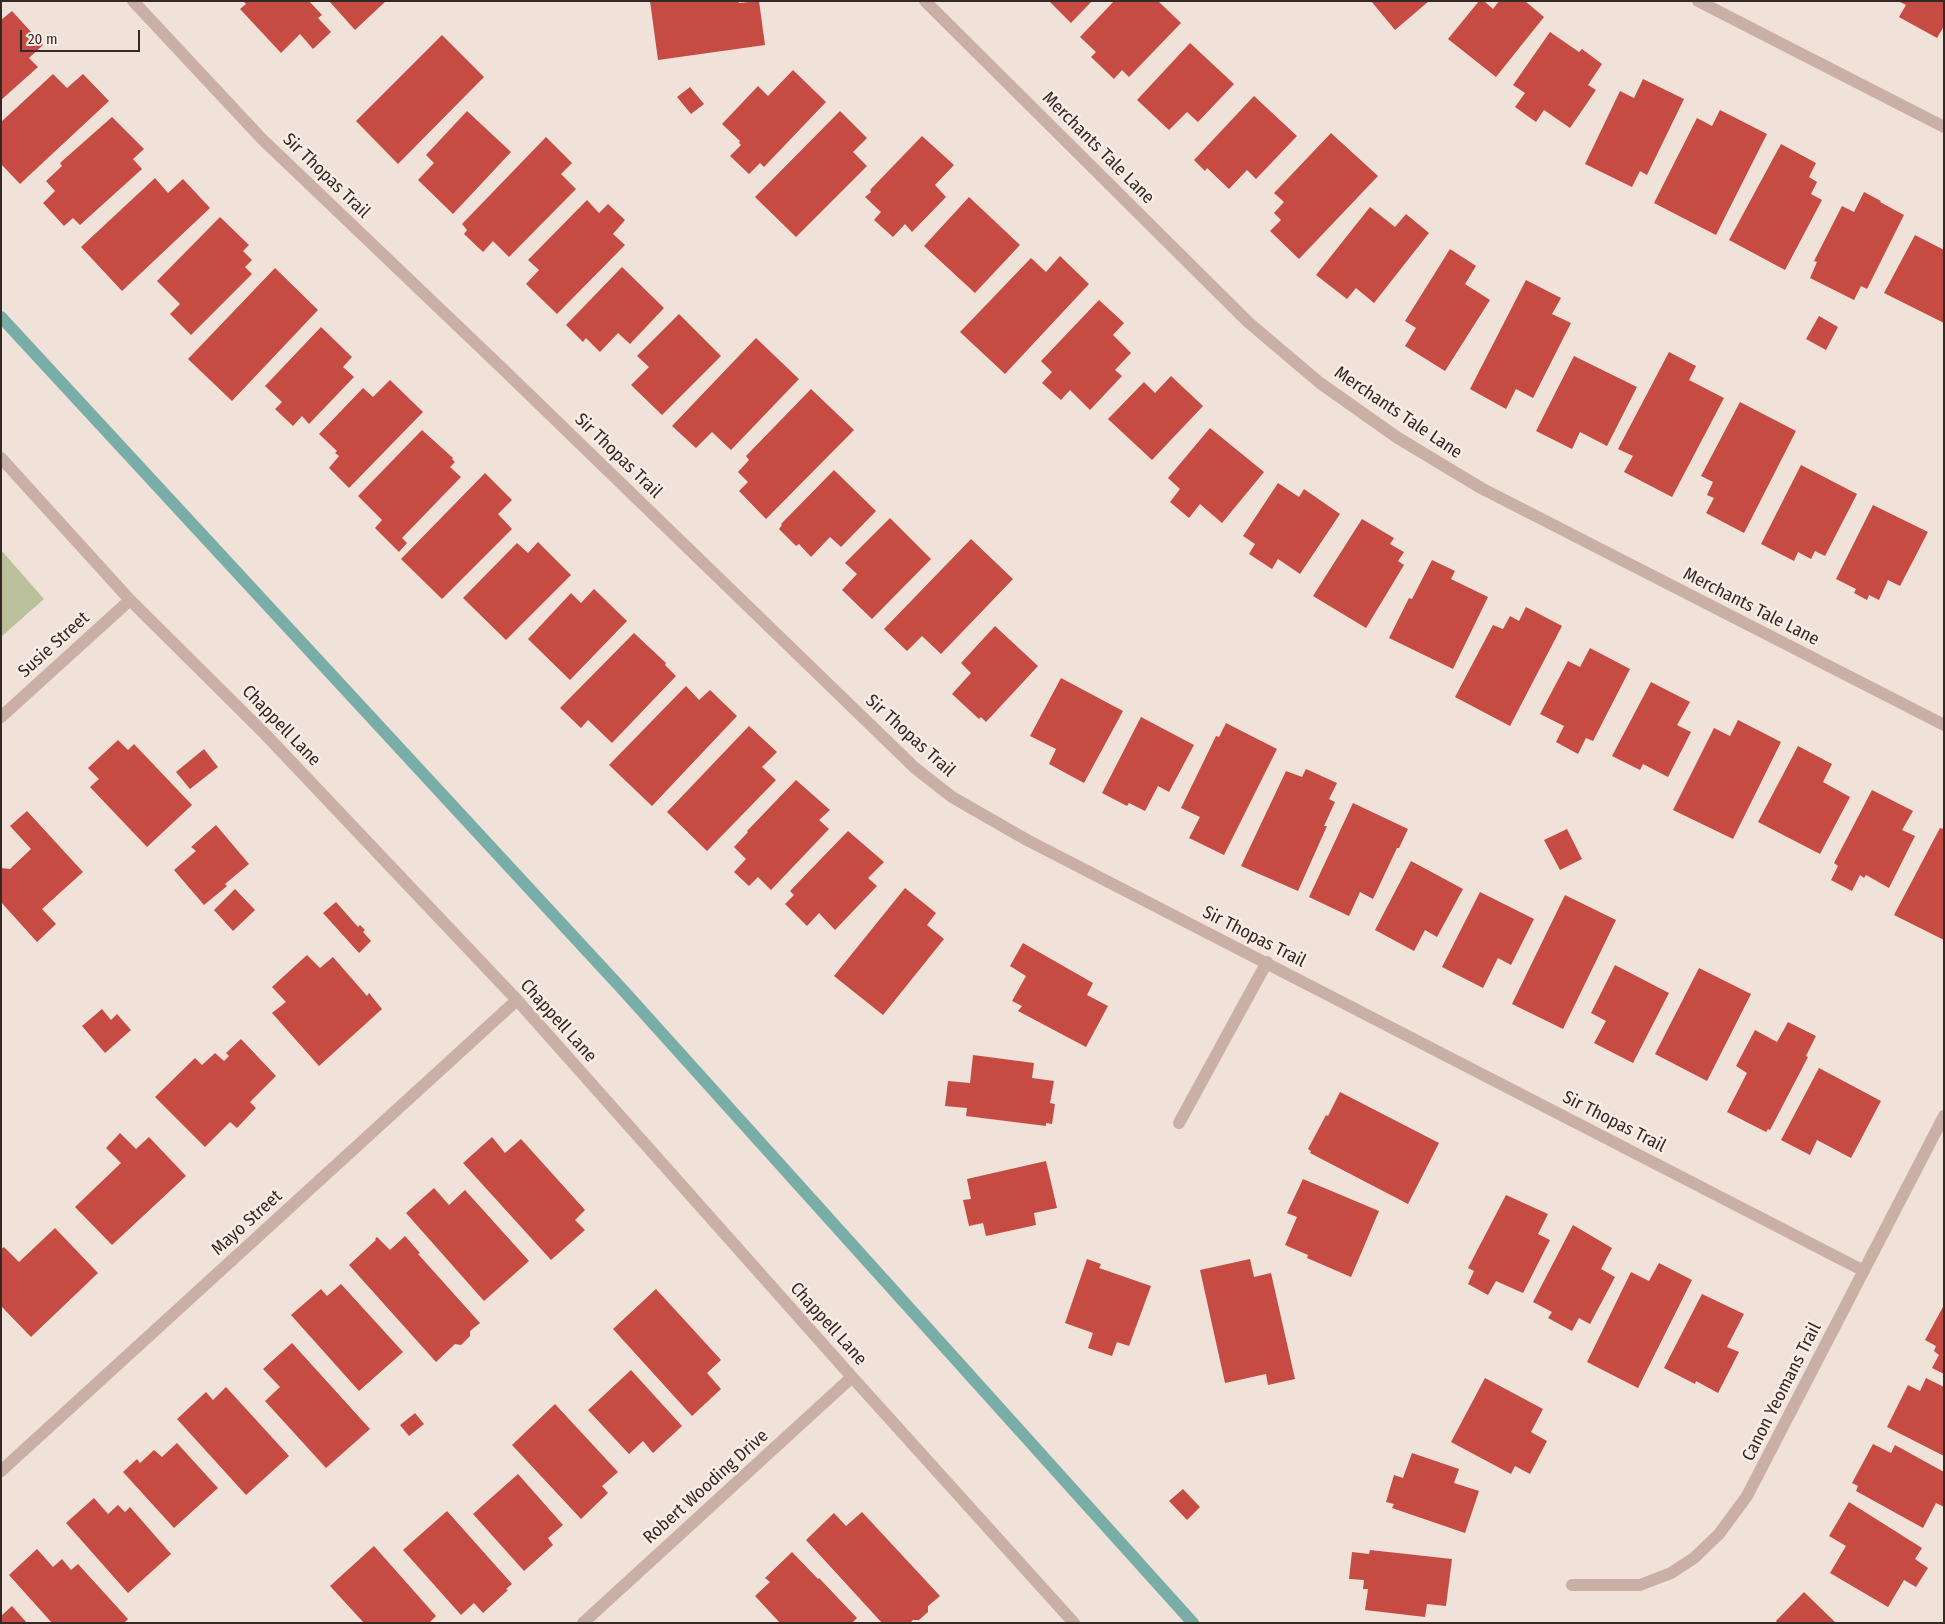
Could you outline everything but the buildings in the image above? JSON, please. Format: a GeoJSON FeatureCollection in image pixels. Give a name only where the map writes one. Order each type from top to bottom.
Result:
{"type":"FeatureCollection","features":[{"type":"Feature","properties":{"kind":"street","name":"Sir Thopas Trail"},"geometry":{"type":"LineString","coordinates":[[133,1],[262,139],[513,378],[914,768],[952,797],[984,817],[1864,1271]]}},
{"type":"Feature","properties":{"kind":"street","name":"Merchants Tale Lane"},"geometry":{"type":"LineString","coordinates":[[925,1],[1241,315],[1320,383],[1398,438],[1481,488],[1944,725]]}},
{"type":"Feature","properties":{"kind":"street"},"geometry":{"type":"LineString","coordinates":[[1698,1],[1944,128]]}},
{"type":"Feature","properties":{"kind":"street","name":"Chappell Lane"},"geometry":{"type":"LineString","coordinates":[[1,458],[130,600],[265,734],[517,1000],[852,1377],[1074,1623]]}},
{"type":"Feature","properties":{"kind":"street","name":"Susie Street"},"geometry":{"type":"LineString","coordinates":[[1,716],[130,600]]}},
{"type":"Feature","properties":{"kind":"street"},"geometry":{"type":"LineString","coordinates":[[1179,1123],[1267,962]]}},
{"type":"Feature","properties":{"kind":"street","name":"Mayo Street"},"geometry":{"type":"LineString","coordinates":[[1,1471],[517,1000]]}},
{"type":"Feature","properties":{"kind":"street","name":"Canon Yeomans Trail"},"geometry":{"type":"LineString","coordinates":[[1572,1584],[1640,1585],[1671,1573],[1694,1558],[1719,1534],[1747,1496],[1944,1116]]}},
{"type":"Feature","properties":{"kind":"street","name":"Robert Wooding Drive"},"geometry":{"type":"LineString","coordinates":[[584,1623],[852,1377]]}},
{"type":"Feature","properties":{"kind":"green space"},"geometry":{"type":"Polygon","coordinates":[[[1,550],[44,599],[1,637],[1,550]]]}},
{"type":"Feature","properties":{"kind":"waterway"},"geometry":{"type":"LineString","coordinates":[[1,317],[623,990],[1193,1623]]}}]}
